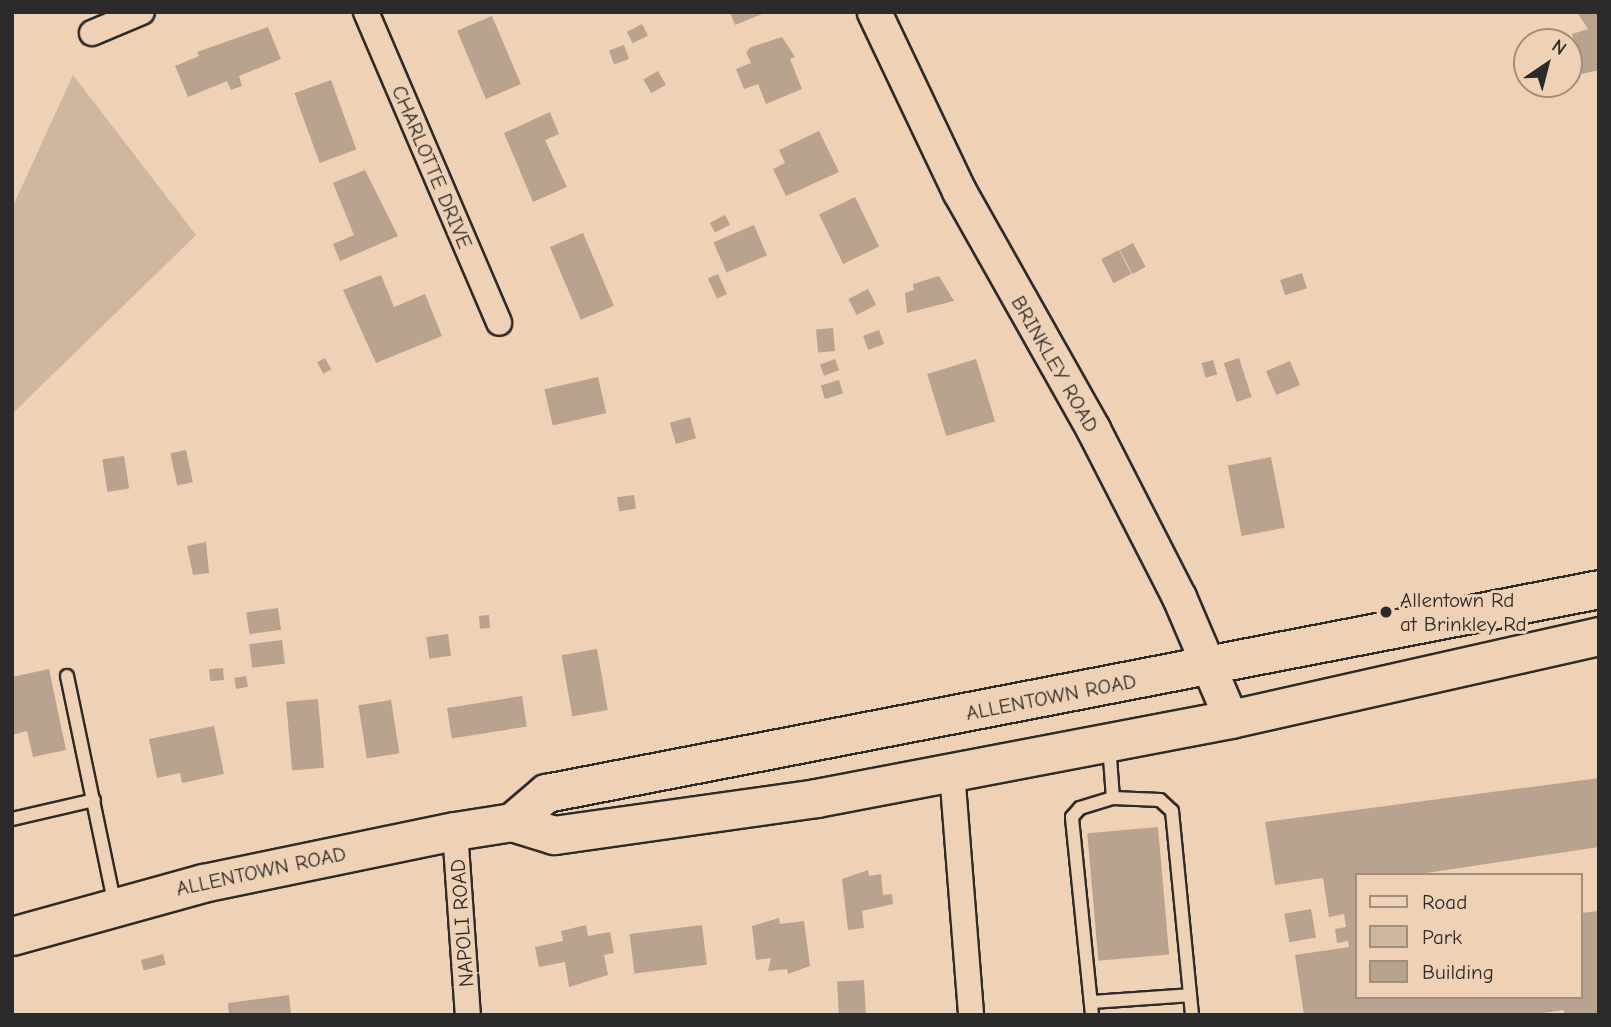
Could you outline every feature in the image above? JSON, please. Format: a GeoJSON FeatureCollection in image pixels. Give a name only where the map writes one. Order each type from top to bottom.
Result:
{"type":"FeatureCollection","features":[{"type":"Feature","properties":{"kind":"main road","name":"BRINKLEY ROAD"},"geometry":{"type":"LineString","coordinates":[[874,12],[958,191],[1093,429],[1210,666],[1231,719]]}},
{"type":"Feature","properties":{"kind":"main road","name":"ALLENTOWN ROAD"},"geometry":{"type":"LineString","coordinates":[[512,822],[546,793],[1599,589]]}},
{"type":"Feature","properties":{"kind":"main road","name":"ALLENTOWN ROAD"},"geometry":{"type":"LineString","coordinates":[[12,936],[116,905],[455,831],[512,822],[554,835],[816,798],[1108,740],[1231,719],[1599,636]]}},
{"type":"Feature","properties":{"kind":"street"},"geometry":{"type":"LineString","coordinates":[[92,33],[142,12]]}},
{"type":"Feature","properties":{"kind":"street","name":"CHARLOTTE DRIVE"},"geometry":{"type":"LineString","coordinates":[[366,12],[499,323]]}},
{"type":"Feature","properties":{"kind":"street"},"geometry":{"type":"LineString","coordinates":[[952,772],[971,1015]]}},
{"type":"Feature","properties":{"kind":"street","name":"NAPOLI ROAD"},"geometry":{"type":"LineString","coordinates":[[455,831],[468,1015]]}},
{"type":"Feature","properties":{"kind":"lane"},"geometry":{"type":"LineString","coordinates":[[67,676],[116,905]]}},
{"type":"Feature","properties":{"kind":"lane"},"geometry":{"type":"LineString","coordinates":[[1108,740],[1113,798]]}},
{"type":"Feature","properties":{"kind":"lane"},"geometry":{"type":"LineString","coordinates":[[1190,995],[1092,1008],[1072,817],[1080,808],[1113,798],[1160,800],[1172,811],[1192,1015]]}},
{"type":"Feature","properties":{"kind":"lane"},"geometry":{"type":"LineString","coordinates":[[12,819],[93,800]]}},
{"type":"Feature","properties":{"kind":"green space"},"geometry":{"type":"Polygon","coordinates":[[[73,75],[196,235],[12,414],[12,208],[73,75]]]}},
{"type":"Feature","properties":{"kind":"building"},"geometry":{"type":"Polygon","coordinates":[[[730,12],[767,12],[735,25],[730,12]]]}},
{"type":"Feature","properties":{"kind":"building"},"geometry":{"type":"Polygon","coordinates":[[[1577,12],[1599,12],[1599,70],[1583,74],[1583,31],[1588,29],[1577,12]]]}},
{"type":"Feature","properties":{"kind":"building"},"geometry":{"type":"Polygon","coordinates":[[[492,16],[521,84],[486,99],[457,31],[492,16]]]}},
{"type":"Feature","properties":{"kind":"building"},"geometry":{"type":"Polygon","coordinates":[[[642,24],[648,36],[633,43],[627,32],[642,24]]]}},
{"type":"Feature","properties":{"kind":"building"},"geometry":{"type":"Polygon","coordinates":[[[268,27],[281,59],[239,76],[242,86],[231,90],[227,81],[188,97],[175,66],[199,56],[197,52],[268,27]]]}},
{"type":"Feature","properties":{"kind":"building"},"geometry":{"type":"Polygon","coordinates":[[[782,37],[795,57],[790,59],[802,89],[766,104],[758,84],[744,89],[736,69],[751,63],[746,52],[751,47],[782,37]]]}},
{"type":"Feature","properties":{"kind":"building"},"geometry":{"type":"Polygon","coordinates":[[[624,45],[629,59],[614,65],[609,50],[624,45]]]}},
{"type":"Feature","properties":{"kind":"building"},"geometry":{"type":"Polygon","coordinates":[[[658,71],[666,85],[651,93],[643,80],[658,71]]]}},
{"type":"Feature","properties":{"kind":"building"},"geometry":{"type":"Polygon","coordinates":[[[331,80],[356,150],[320,163],[294,93],[331,80]]]}},
{"type":"Feature","properties":{"kind":"building"},"geometry":{"type":"Polygon","coordinates":[[[550,112],[559,134],[545,140],[567,187],[533,202],[504,133],[550,112]]]}},
{"type":"Feature","properties":{"kind":"building"},"geometry":{"type":"Polygon","coordinates":[[[819,131],[839,172],[786,196],[773,169],[785,163],[779,150],[819,131]]]}},
{"type":"Feature","properties":{"kind":"building"},"geometry":{"type":"Polygon","coordinates":[[[365,170],[398,236],[340,261],[333,244],[354,235],[333,183],[365,170]]]}},
{"type":"Feature","properties":{"kind":"building"},"geometry":{"type":"Polygon","coordinates":[[[855,197],[879,246],[843,264],[819,215],[855,197]]]}},
{"type":"Feature","properties":{"kind":"building"},"geometry":{"type":"Polygon","coordinates":[[[725,215],[730,225],[715,233],[710,223],[725,215]]]}},
{"type":"Feature","properties":{"kind":"building"},"geometry":{"type":"Polygon","coordinates":[[[754,225],[767,255],[726,273],[713,242],[754,225]]]}},
{"type":"Feature","properties":{"kind":"building"},"geometry":{"type":"Polygon","coordinates":[[[583,233],[614,306],[581,320],[550,247],[583,233]]]}},
{"type":"Feature","properties":{"kind":"building"},"geometry":{"type":"Polygon","coordinates":[[[1133,243],[1146,267],[1132,274],[1120,250],[1133,243]]]}},
{"type":"Feature","properties":{"kind":"building"},"geometry":{"type":"Polygon","coordinates":[[[1119,250],[1131,274],[1113,283],[1101,259],[1119,250]]]}},
{"type":"Feature","properties":{"kind":"building"},"geometry":{"type":"Polygon","coordinates":[[[1302,273],[1307,288],[1285,295],[1280,280],[1302,273]]]}},
{"type":"Feature","properties":{"kind":"building"},"geometry":{"type":"Polygon","coordinates":[[[718,274],[727,294],[717,299],[708,278],[718,274]]]}},
{"type":"Feature","properties":{"kind":"building"},"geometry":{"type":"Polygon","coordinates":[[[381,275],[394,307],[425,294],[442,336],[376,363],[343,290],[381,275]]]}},
{"type":"Feature","properties":{"kind":"building"},"geometry":{"type":"Polygon","coordinates":[[[939,276],[954,301],[907,313],[905,293],[914,290],[913,284],[939,276]]]}},
{"type":"Feature","properties":{"kind":"building"},"geometry":{"type":"Polygon","coordinates":[[[868,289],[876,305],[857,315],[848,299],[868,289]]]}},
{"type":"Feature","properties":{"kind":"building"},"geometry":{"type":"Polygon","coordinates":[[[833,328],[835,351],[818,352],[816,329],[833,328]]]}},
{"type":"Feature","properties":{"kind":"building"},"geometry":{"type":"Polygon","coordinates":[[[879,330],[884,344],[868,350],[863,336],[879,330]]]}},
{"type":"Feature","properties":{"kind":"building"},"geometry":{"type":"Polygon","coordinates":[[[325,358],[331,369],[323,374],[317,362],[325,358]]]}},
{"type":"Feature","properties":{"kind":"building"},"geometry":{"type":"Polygon","coordinates":[[[1239,358],[1252,397],[1236,402],[1224,363],[1239,358]]]}},
{"type":"Feature","properties":{"kind":"building"},"geometry":{"type":"Polygon","coordinates":[[[835,359],[839,370],[824,376],[820,364],[835,359]]]}},
{"type":"Feature","properties":{"kind":"building"},"geometry":{"type":"Polygon","coordinates":[[[976,359],[995,421],[946,436],[927,374],[976,359]]]}},
{"type":"Feature","properties":{"kind":"building"},"geometry":{"type":"Polygon","coordinates":[[[1213,360],[1217,374],[1206,378],[1201,363],[1213,360]]]}},
{"type":"Feature","properties":{"kind":"building"},"geometry":{"type":"Polygon","coordinates":[[[1290,361],[1300,385],[1276,395],[1266,371],[1290,361]]]}},
{"type":"Feature","properties":{"kind":"building"},"geometry":{"type":"Polygon","coordinates":[[[598,377],[606,413],[553,425],[544,389],[598,377]]]}},
{"type":"Feature","properties":{"kind":"building"},"geometry":{"type":"Polygon","coordinates":[[[839,380],[843,393],[825,399],[821,386],[839,380]]]}},
{"type":"Feature","properties":{"kind":"building"},"geometry":{"type":"Polygon","coordinates":[[[690,417],[696,438],[676,444],[670,423],[690,417]]]}},
{"type":"Feature","properties":{"kind":"building"},"geometry":{"type":"Polygon","coordinates":[[[186,450],[193,482],[177,486],[170,453],[186,450]]]}},
{"type":"Feature","properties":{"kind":"building"},"geometry":{"type":"Polygon","coordinates":[[[124,456],[129,489],[107,492],[102,459],[124,456]]]}},
{"type":"Feature","properties":{"kind":"building"},"geometry":{"type":"Polygon","coordinates":[[[1271,457],[1285,528],[1242,536],[1228,465],[1271,457]]]}},
{"type":"Feature","properties":{"kind":"building"},"geometry":{"type":"Polygon","coordinates":[[[634,495],[636,509],[619,511],[617,497],[634,495]]]}},
{"type":"Feature","properties":{"kind":"building"},"geometry":{"type":"Polygon","coordinates":[[[206,542],[209,573],[193,575],[187,546],[206,542]]]}},
{"type":"Feature","properties":{"kind":"building"},"geometry":{"type":"Polygon","coordinates":[[[278,608],[281,630],[249,634],[246,612],[278,608]]]}},
{"type":"Feature","properties":{"kind":"building"},"geometry":{"type":"Polygon","coordinates":[[[489,615],[490,628],[480,629],[479,616],[489,615]]]}},
{"type":"Feature","properties":{"kind":"building"},"geometry":{"type":"Polygon","coordinates":[[[448,634],[451,656],[429,659],[426,637],[448,634]]]}},
{"type":"Feature","properties":{"kind":"building"},"geometry":{"type":"Polygon","coordinates":[[[282,640],[285,664],[252,668],[249,644],[282,640]]]}},
{"type":"Feature","properties":{"kind":"building"},"geometry":{"type":"Polygon","coordinates":[[[597,649],[608,710],[572,716],[562,655],[597,649]]]}},
{"type":"Feature","properties":{"kind":"building"},"geometry":{"type":"Polygon","coordinates":[[[223,668],[224,680],[210,681],[209,669],[223,668]]]}},
{"type":"Feature","properties":{"kind":"building"},"geometry":{"type":"Polygon","coordinates":[[[49,669],[66,750],[33,757],[27,731],[12,735],[12,677],[49,669]]]}},
{"type":"Feature","properties":{"kind":"building"},"geometry":{"type":"Polygon","coordinates":[[[246,676],[248,687],[236,689],[234,678],[246,676]]]}},
{"type":"Feature","properties":{"kind":"building"},"geometry":{"type":"Polygon","coordinates":[[[522,696],[527,727],[452,739],[447,708],[522,696]]]}},
{"type":"Feature","properties":{"kind":"building"},"geometry":{"type":"Polygon","coordinates":[[[318,699],[324,768],[292,771],[286,702],[318,699]]]}},
{"type":"Feature","properties":{"kind":"building"},"geometry":{"type":"Polygon","coordinates":[[[391,700],[399,753],[367,758],[358,705],[391,700]]]}},
{"type":"Feature","properties":{"kind":"building"},"geometry":{"type":"Polygon","coordinates":[[[214,726],[224,774],[182,783],[180,773],[157,778],[149,739],[214,726]]]}},
{"type":"Feature","properties":{"kind":"building"},"geometry":{"type":"Polygon","coordinates":[[[1599,778],[1599,847],[1426,873],[1356,873],[1356,999],[1583,999],[1583,913],[1599,911],[1599,1015],[1564,1015],[1564,1010],[1530,1015],[1304,1015],[1295,955],[1349,947],[1348,941],[1337,943],[1335,929],[1346,927],[1344,914],[1329,917],[1323,878],[1275,885],[1265,822],[1599,778]]]}},
{"type":"Feature","properties":{"kind":"building"},"geometry":{"type":"Polygon","coordinates":[[[1158,827],[1169,955],[1098,961],[1087,833],[1158,827]]]}},
{"type":"Feature","properties":{"kind":"building"},"geometry":{"type":"Polygon","coordinates":[[[868,870],[869,876],[881,874],[883,895],[892,894],[893,904],[862,911],[864,928],[848,930],[842,879],[868,870]]]}},
{"type":"Feature","properties":{"kind":"building"},"geometry":{"type":"Polygon","coordinates":[[[1311,909],[1316,938],[1289,942],[1284,914],[1311,909]]]}},
{"type":"Feature","properties":{"kind":"building"},"geometry":{"type":"Polygon","coordinates":[[[779,918],[780,924],[804,921],[810,966],[788,974],[787,969],[768,971],[771,958],[756,960],[752,926],[779,918]]]}},
{"type":"Feature","properties":{"kind":"building"},"geometry":{"type":"Polygon","coordinates":[[[586,925],[588,936],[610,932],[614,953],[604,955],[608,975],[569,987],[565,962],[539,967],[535,947],[563,941],[561,931],[586,925]]]}},
{"type":"Feature","properties":{"kind":"building"},"geometry":{"type":"Polygon","coordinates":[[[702,925],[707,965],[634,974],[630,934],[702,925]]]}},
{"type":"Feature","properties":{"kind":"building"},"geometry":{"type":"Polygon","coordinates":[[[163,954],[166,965],[144,971],[141,960],[163,954]]]}},
{"type":"Feature","properties":{"kind":"building"},"geometry":{"type":"Polygon","coordinates":[[[864,980],[866,1015],[839,1015],[837,981],[864,980]]]}},
{"type":"Feature","properties":{"kind":"building"},"geometry":{"type":"Polygon","coordinates":[[[289,995],[291,1015],[229,1015],[228,1003],[289,995]]]}},
{"type":"Feature","properties":{"kind":"place","name":"Allentown Rd at Brinkley Rd"},"geometry":{"type":"Point","coordinates":[1386,612]}}]}
